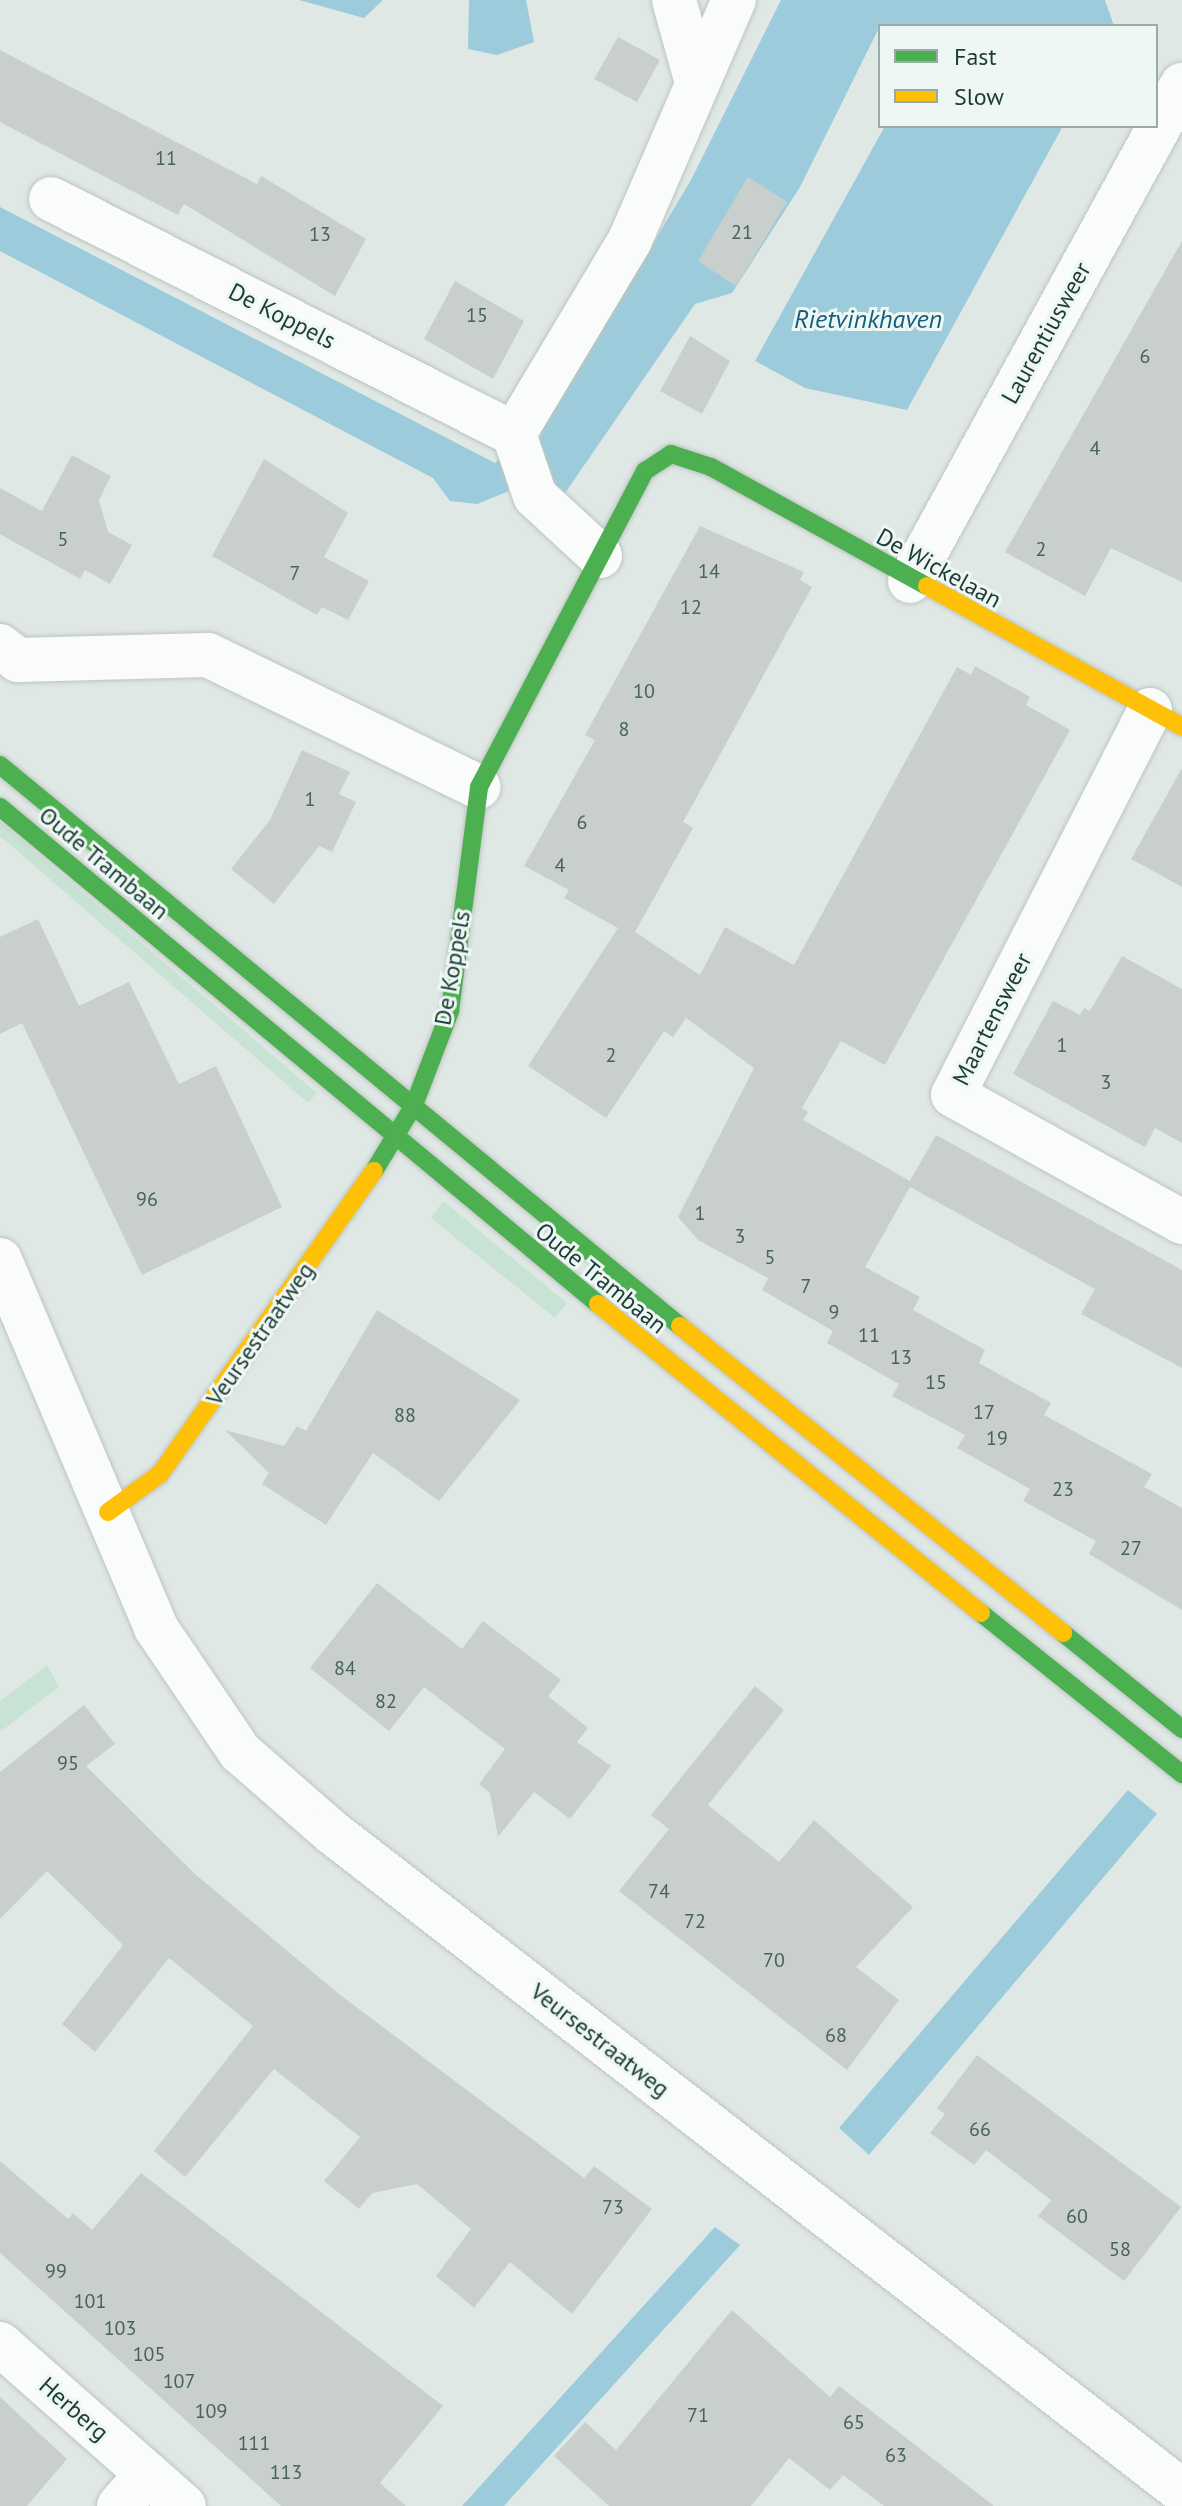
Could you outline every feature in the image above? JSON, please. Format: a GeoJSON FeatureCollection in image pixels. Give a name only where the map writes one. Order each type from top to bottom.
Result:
{"type":"FeatureCollection","features":[{"type":"Feature","properties":{"kind":"street"},"geometry":{"type":"LineString","coordinates":[[674,0],[697,83]]}},
{"type":"Feature","properties":{"kind":"street"},"geometry":{"type":"LineString","coordinates":[[600,556],[535,496],[515,438],[630,240],[734,0]]}},
{"type":"Feature","properties":{"kind":"street","name":"Laurentiusweer"},"geometry":{"type":"LineString","coordinates":[[910,581],[1182,85]]}},
{"type":"Feature","properties":{"kind":"street","name":"De Koppels"},"geometry":{"type":"LineString","coordinates":[[51,199],[515,438]]}},
{"type":"Feature","properties":{"kind":"street","name":"De Koppels"},"geometry":{"type":"LineString","coordinates":[[393,1140],[414,1105],[450,1011],[479,787],[645,471],[671,454]]}},
{"type":"Feature","properties":{"kind":"street","name":"De Wickelaan"},"geometry":{"type":"LineString","coordinates":[[671,454],[711,467],[910,581],[1166,718]]}},
{"type":"Feature","properties":{"kind":"street"},"geometry":{"type":"LineString","coordinates":[[0,646],[18,660],[208,655],[479,787]]}},
{"type":"Feature","properties":{"kind":"street","name":"Maartensweer"},"geometry":{"type":"LineString","coordinates":[[1166,718],[953,1095],[1182,1222]]}},
{"type":"Feature","properties":{"kind":"street","name":"Oude Trambaan"},"geometry":{"type":"LineString","coordinates":[[0,765],[1182,1729]]}},
{"type":"Feature","properties":{"kind":"street","name":"Oude Trambaan"},"geometry":{"type":"LineString","coordinates":[[0,807],[393,1140],[1182,1774]]}},
{"type":"Feature","properties":{"kind":"street","name":"Veursestraatweg"},"geometry":{"type":"LineString","coordinates":[[108,1512],[160,1474],[393,1140]]}},
{"type":"Feature","properties":{"kind":"street","name":"Veursestraatweg"},"geometry":{"type":"LineString","coordinates":[[0,1260],[156,1628],[240,1752],[333,1833],[1182,2491]]}},
{"type":"Feature","properties":{"kind":"street","name":"Herberg"},"geometry":{"type":"LineString","coordinates":[[0,2344],[133,2490],[184,2506]]}},
{"type":"Feature","properties":{"kind":"green space"},"geometry":{"type":"Polygon","coordinates":[[[0,822],[317,1093],[308,1103],[0,836],[0,822]]]}},
{"type":"Feature","properties":{"kind":"green space"},"geometry":{"type":"Polygon","coordinates":[[[443,1201],[567,1303],[555,1318],[431,1218],[443,1201]]]}},
{"type":"Feature","properties":{"kind":"green space"},"geometry":{"type":"Polygon","coordinates":[[[47,1665],[59,1687],[0,1732],[0,1701],[47,1665]]]}},
{"type":"Feature","properties":{"kind":"water"},"geometry":{"type":"Polygon","coordinates":[[[299,0],[383,0],[364,18],[299,0]]]}},
{"type":"Feature","properties":{"kind":"water"},"geometry":{"type":"Polygon","coordinates":[[[469,0],[526,0],[534,42],[497,55],[468,49],[469,0]]]}},
{"type":"Feature","properties":{"kind":"water"},"geometry":{"type":"Polygon","coordinates":[[[781,0],[1105,0],[1113,24],[878,24],[878,30],[800,187],[732,293],[695,304],[561,499],[536,457],[542,429],[691,180],[781,0]]]}},
{"type":"Feature","properties":{"kind":"water","name":"Rietvinkhaven"},"geometry":{"type":"Polygon","coordinates":[[[884,128],[1062,128],[907,410],[805,388],[755,361],[884,128]]]}},
{"type":"Feature","properties":{"kind":"water"},"geometry":{"type":"Polygon","coordinates":[[[0,207],[495,463],[504,454],[509,491],[477,504],[450,501],[433,478],[0,251],[0,207]]]}},
{"type":"Feature","properties":{"kind":"water"},"geometry":{"type":"Polygon","coordinates":[[[1128,1790],[1157,1814],[869,2155],[839,2128],[1128,1790]]]}},
{"type":"Feature","properties":{"kind":"water"},"geometry":{"type":"Polygon","coordinates":[[[715,2227],[740,2245],[504,2506],[462,2506],[715,2227]]]}},
{"type":"Feature","properties":{"kind":"building"},"geometry":{"type":"Polygon","coordinates":[[[618,37],[660,60],[637,102],[594,79],[618,37]]]}},
{"type":"Feature","properties":{"kind":"building"},"geometry":{"type":"Polygon","coordinates":[[[0,50],[257,184],[261,176],[366,239],[335,296],[184,204],[178,215],[0,122],[0,50]]]}},
{"type":"Feature","properties":{"kind":"building"},"geometry":{"type":"Polygon","coordinates":[[[748,177],[787,202],[736,286],[698,261],[748,177]]]}},
{"type":"Feature","properties":{"kind":"building"},"geometry":{"type":"Polygon","coordinates":[[[1182,241],[1182,582],[1111,548],[1085,596],[1005,552],[1182,241]]]}},
{"type":"Feature","properties":{"kind":"building"},"geometry":{"type":"Polygon","coordinates":[[[455,281],[524,321],[493,379],[424,339],[455,281]]]}},
{"type":"Feature","properties":{"kind":"building"},"geometry":{"type":"Polygon","coordinates":[[[690,336],[730,361],[702,414],[660,391],[690,336]]]}},
{"type":"Feature","properties":{"kind":"building"},"geometry":{"type":"Polygon","coordinates":[[[72,455],[111,476],[99,500],[108,532],[132,545],[110,584],[85,570],[80,579],[0,534],[0,488],[42,511],[72,455]]]}},
{"type":"Feature","properties":{"kind":"building"},"geometry":{"type":"Polygon","coordinates":[[[264,459],[348,513],[324,557],[369,581],[348,620],[322,607],[317,615],[212,556],[264,459]]]}},
{"type":"Feature","properties":{"kind":"building"},"geometry":{"type":"Polygon","coordinates":[[[700,526],[804,572],[800,580],[812,587],[683,822],[693,828],[635,932],[700,975],[725,927],[794,965],[957,667],[971,675],[975,666],[1030,697],[1026,705],[1070,730],[885,1065],[841,1041],[802,1108],[808,1112],[803,1120],[910,1181],[936,1135],[1182,1270],[1182,1368],[1081,1314],[1095,1289],[910,1187],[865,1267],[920,1297],[913,1310],[985,1350],[979,1363],[1051,1403],[1044,1415],[1152,1474],[1144,1487],[1182,1508],[1182,1610],[1089,1554],[1096,1541],[1023,1501],[1030,1489],[957,1448],[965,1435],[892,1396],[899,1384],[827,1343],[833,1331],[762,1290],[768,1278],[698,1240],[678,1217],[754,1068],[686,1018],[673,1037],[664,1031],[606,1118],[528,1066],[618,928],[564,898],[569,890],[524,866],[595,740],[585,735],[700,526]]]}},
{"type":"Feature","properties":{"kind":"building"},"geometry":{"type":"Polygon","coordinates":[[[302,750],[350,772],[339,794],[356,802],[332,852],[319,846],[274,904],[231,869],[270,820],[302,750]]]}},
{"type":"Feature","properties":{"kind":"building"},"geometry":{"type":"Polygon","coordinates":[[[1182,768],[1182,887],[1131,859],[1182,768]]]}},
{"type":"Feature","properties":{"kind":"building"},"geometry":{"type":"Polygon","coordinates":[[[38,919],[79,1006],[129,982],[179,1084],[216,1066],[282,1207],[142,1275],[22,1023],[0,1034],[0,937],[38,919]]]}},
{"type":"Feature","properties":{"kind":"building"},"geometry":{"type":"Polygon","coordinates":[[[1122,956],[1182,989],[1182,1143],[1155,1128],[1145,1147],[1013,1074],[1053,1001],[1080,1015],[1084,1008],[1090,1011],[1122,956]]]}},
{"type":"Feature","properties":{"kind":"building"},"geometry":{"type":"Polygon","coordinates":[[[377,1310],[520,1400],[439,1501],[373,1453],[326,1525],[262,1484],[269,1473],[225,1430],[284,1446],[297,1426],[306,1431],[377,1310]]]}},
{"type":"Feature","properties":{"kind":"building"},"geometry":{"type":"Polygon","coordinates":[[[377,1583],[462,1649],[483,1621],[561,1680],[548,1696],[588,1728],[577,1742],[611,1766],[570,1819],[534,1792],[498,1837],[490,1793],[479,1784],[505,1749],[424,1687],[389,1731],[310,1668],[377,1583]]]}},
{"type":"Feature","properties":{"kind":"building"},"geometry":{"type":"Polygon","coordinates":[[[755,1686],[784,1710],[708,1805],[779,1862],[814,1820],[913,1907],[856,1967],[899,2000],[847,2070],[619,1891],[669,1829],[651,1815],[755,1686]]]}},
{"type":"Feature","properties":{"kind":"building"},"geometry":{"type":"Polygon","coordinates":[[[84,1705],[115,1744],[86,1766],[196,1875],[339,1994],[584,2178],[594,2166],[652,2209],[572,2314],[510,2262],[474,2308],[436,2276],[471,2229],[417,2184],[372,2193],[359,2209],[324,2181],[360,2137],[274,2069],[185,2177],[154,2151],[253,2026],[169,1958],[95,2052],[62,2024],[123,1945],[47,1871],[0,1919],[0,1772],[84,1705]]]}},
{"type":"Feature","properties":{"kind":"building"},"geometry":{"type":"Polygon","coordinates":[[[977,2055],[1181,2207],[1124,2281],[1038,2216],[1051,2200],[986,2150],[974,2165],[930,2133],[945,2114],[937,2108],[977,2055]]]}},
{"type":"Feature","properties":{"kind":"building"},"geometry":{"type":"Polygon","coordinates":[[[0,2161],[68,2219],[73,2213],[92,2230],[141,2173],[443,2406],[380,2483],[406,2506],[281,2506],[0,2253],[0,2161]]]}},
{"type":"Feature","properties":{"kind":"building"},"geometry":{"type":"Polygon","coordinates":[[[732,2310],[830,2397],[839,2386],[994,2506],[884,2506],[843,2475],[830,2490],[789,2458],[751,2506],[609,2506],[554,2456],[585,2422],[616,2450],[732,2310]]]}},
{"type":"Feature","properties":{"kind":"building"},"geometry":{"type":"Polygon","coordinates":[[[0,2397],[67,2459],[27,2506],[0,2506],[0,2397]]]}},
{"type":"Feature","properties":{"kind":"traffic: fast"},"geometry":{"type":"LineString","coordinates":[[374,1171],[414,1105],[450,1011],[479,787],[645,471],[671,454],[711,467],[927,586]]}},
{"type":"Feature","properties":{"kind":"traffic: fast"},"geometry":{"type":"LineString","coordinates":[[0,765],[680,1326]]}},
{"type":"Feature","properties":{"kind":"traffic: fast"},"geometry":{"type":"LineString","coordinates":[[0,807],[598,1304]]}},
{"type":"Feature","properties":{"kind":"traffic: fast"},"geometry":{"type":"LineString","coordinates":[[981,1613],[1182,1774]]}},
{"type":"Feature","properties":{"kind":"traffic: fast"},"geometry":{"type":"LineString","coordinates":[[1063,1633],[1182,1729]]}},
{"type":"Feature","properties":{"kind":"traffic: slow"},"geometry":{"type":"LineString","coordinates":[[927,586],[1182,727]]}},
{"type":"Feature","properties":{"kind":"traffic: slow"},"geometry":{"type":"LineString","coordinates":[[108,1512],[160,1474],[374,1171]]}},
{"type":"Feature","properties":{"kind":"traffic: slow"},"geometry":{"type":"LineString","coordinates":[[598,1304],[981,1613]]}},
{"type":"Feature","properties":{"kind":"traffic: slow"},"geometry":{"type":"LineString","coordinates":[[680,1326],[1063,1633]]}}]}
